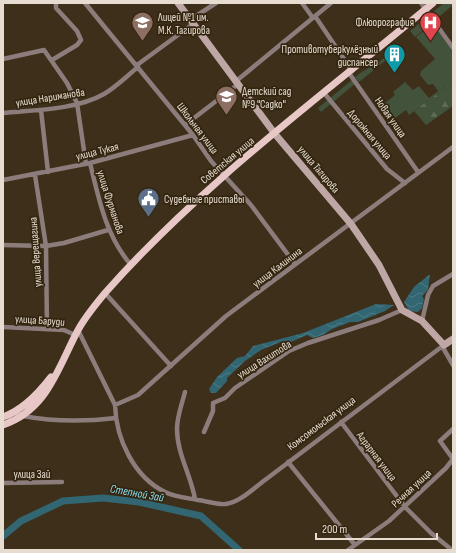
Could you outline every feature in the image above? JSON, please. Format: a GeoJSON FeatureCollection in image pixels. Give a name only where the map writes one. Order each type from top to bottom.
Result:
{"type":"FeatureCollection","features":[{"type":"Feature","properties":{"kind":"main road","name":"Советская улица"},"geometry":{"type":"LineString","coordinates":[[3,425],[23,416],[44,396],[89,313],[131,265],[195,202],[351,72],[423,6],[433,3]]}},
{"type":"Feature","properties":{"kind":"main road","name":"Советская улица"},"geometry":{"type":"LineString","coordinates":[[3,417],[17,410],[35,396],[63,359]]}},
{"type":"Feature","properties":{"kind":"street"},"geometry":{"type":"LineString","coordinates":[[52,60],[77,46],[81,40],[77,31],[56,8],[56,3]]}},
{"type":"Feature","properties":{"kind":"street","name":"Школьная улица"},"geometry":{"type":"LineString","coordinates":[[85,3],[194,135],[211,161],[251,205],[295,264]]}},
{"type":"Feature","properties":{"kind":"street","name":"улица Тагирова"},"geometry":{"type":"LineString","coordinates":[[178,3],[275,134],[351,224],[379,265],[402,310]]}},
{"type":"Feature","properties":{"kind":"street","name":"улица Нариманова"},"geometry":{"type":"LineString","coordinates":[[3,113],[40,110],[78,104],[105,94],[216,3]]}},
{"type":"Feature","properties":{"kind":"street","name":"Новая улица"},"geometry":{"type":"LineString","coordinates":[[302,3],[314,17],[418,172]]}},
{"type":"Feature","properties":{"kind":"street"},"geometry":{"type":"LineString","coordinates":[[185,125],[331,3]]}},
{"type":"Feature","properties":{"kind":"street"},"geometry":{"type":"LineString","coordinates":[[423,6],[453,48]]}},
{"type":"Feature","properties":{"kind":"street","name":"улица Фурманова"},"geometry":{"type":"LineString","coordinates":[[3,59],[44,50],[67,83],[78,104],[88,163],[108,230],[121,254],[131,265]]}},
{"type":"Feature","properties":{"kind":"street","name":"Дорожная улица"},"geometry":{"type":"LineString","coordinates":[[324,94],[387,170],[405,183]]}},
{"type":"Feature","properties":{"kind":"street"},"geometry":{"type":"LineString","coordinates":[[40,110],[48,172]]}},
{"type":"Feature","properties":{"kind":"street","name":"улица Тукая"},"geometry":{"type":"LineString","coordinates":[[3,180],[35,175],[88,163],[194,135]]}},
{"type":"Feature","properties":{"kind":"street","name":"улица Калинина"},"geometry":{"type":"LineString","coordinates":[[115,406],[138,395],[226,316],[453,147]]}},
{"type":"Feature","properties":{"kind":"street","name":"улица Верещагина"},"geometry":{"type":"LineString","coordinates":[[35,175],[46,246],[47,330]]}},
{"type":"Feature","properties":{"kind":"street"},"geometry":{"type":"LineString","coordinates":[[3,245],[46,246],[64,243],[108,230]]}},
{"type":"Feature","properties":{"kind":"street"},"geometry":{"type":"LineString","coordinates":[[422,321],[428,295],[433,286],[453,274]]}},
{"type":"Feature","properties":{"kind":"street"},"geometry":{"type":"LineString","coordinates":[[105,293],[171,366]]}},
{"type":"Feature","properties":{"kind":"street"},"geometry":{"type":"LineString","coordinates":[[402,310],[422,321],[443,345],[453,365]]}},
{"type":"Feature","properties":{"kind":"street","name":"улица Вахитова"},"geometry":{"type":"LineString","coordinates":[[204,432],[213,411],[213,403],[225,398],[235,388],[280,356],[308,343],[379,320],[402,310]]}},
{"type":"Feature","properties":{"kind":"street","name":"улица Баруди"},"geometry":{"type":"LineString","coordinates":[[3,327],[77,333]]}},
{"type":"Feature","properties":{"kind":"street"},"geometry":{"type":"LineString","coordinates":[[77,333],[115,406]]}},
{"type":"Feature","properties":{"kind":"street","name":"Комсомольская улица"},"geometry":{"type":"LineString","coordinates":[[115,406],[116,418],[122,439],[133,464],[147,480],[166,493],[226,504],[238,498],[288,462],[453,339]]}},
{"type":"Feature","properties":{"kind":"street"},"geometry":{"type":"LineString","coordinates":[[185,392],[177,428],[180,451],[195,499]]}},
{"type":"Feature","properties":{"kind":"street"},"geometry":{"type":"LineString","coordinates":[[23,416],[58,422],[81,422],[116,418]]}},
{"type":"Feature","properties":{"kind":"street","name":"Аграрная улица"},"geometry":{"type":"LineString","coordinates":[[341,422],[404,507],[431,533],[452,550]]}},
{"type":"Feature","properties":{"kind":"street","name":"Речная улица"},"geometry":{"type":"LineString","coordinates":[[348,550],[389,521],[453,460],[440,441],[453,429]]}},
{"type":"Feature","properties":{"kind":"street"},"geometry":{"type":"LineString","coordinates":[[288,462],[304,484],[355,545]]}},
{"type":"Feature","properties":{"kind":"street","name":"улица Зай"},"geometry":{"type":"LineString","coordinates":[[3,483],[62,482]]}},
{"type":"Feature","properties":{"kind":"green space"},"geometry":{"type":"Polygon","coordinates":[[[444,3],[453,3],[453,5],[415,37],[410,31],[444,3]]]}},
{"type":"Feature","properties":{"kind":"green space"},"geometry":{"type":"Polygon","coordinates":[[[433,23],[453,52],[453,82],[409,115],[406,110],[391,121],[380,107],[395,95],[393,92],[405,82],[413,90],[419,86],[429,98],[438,91],[433,84],[428,85],[420,75],[421,71],[435,59],[416,37],[433,23]]]}},
{"type":"Feature","properties":{"kind":"green space"},"geometry":{"type":"Polygon","coordinates":[[[391,47],[396,52],[359,82],[355,77],[379,62],[391,47]]]}},
{"type":"Feature","properties":{"kind":"green space"},"geometry":{"type":"Polygon","coordinates":[[[353,79],[356,83],[321,112],[318,108],[353,79]]]}},
{"type":"Feature","properties":{"kind":"green space"},"geometry":{"type":"Polygon","coordinates":[[[453,82],[453,106],[426,125],[414,111],[453,82]]]}},
{"type":"Feature","properties":{"kind":"water"},"geometry":{"type":"Polygon","coordinates":[[[430,274],[428,290],[422,296],[424,299],[422,308],[418,312],[409,311],[404,302],[414,287],[430,274]]]}},
{"type":"Feature","properties":{"kind":"water"},"geometry":{"type":"Polygon","coordinates":[[[376,304],[394,305],[385,311],[358,322],[350,322],[332,329],[323,335],[313,338],[307,335],[291,342],[283,341],[261,350],[245,361],[227,378],[227,381],[216,393],[211,393],[209,389],[217,377],[237,358],[245,356],[253,346],[303,333],[376,304]]]}},
{"type":"Feature","properties":{"kind":"waterway","name":"Степной Зай"},"geometry":{"type":"LineString","coordinates":[[3,536],[21,521],[63,501],[103,498],[139,502],[201,516],[239,550]]}},
{"type":"Feature","properties":{"kind":"place","name":"Лицей №1 им. М.К. Тагирова"},"geometry":{"type":"Point","coordinates":[143,42]}},
{"type":"Feature","properties":{"kind":"place","name":"Флюорография"},"geometry":{"type":"Point","coordinates":[430,42]}},
{"type":"Feature","properties":{"kind":"place","name":"Противотуберкулёзный диспансер"},"geometry":{"type":"Point","coordinates":[394,74]}},
{"type":"Feature","properties":{"kind":"place","name":"Детский сад №9 \"Садко\""},"geometry":{"type":"Point","coordinates":[226,116]}},
{"type":"Feature","properties":{"kind":"place","name":"Судебные приставы"},"geometry":{"type":"Point","coordinates":[148,218]}}]}
